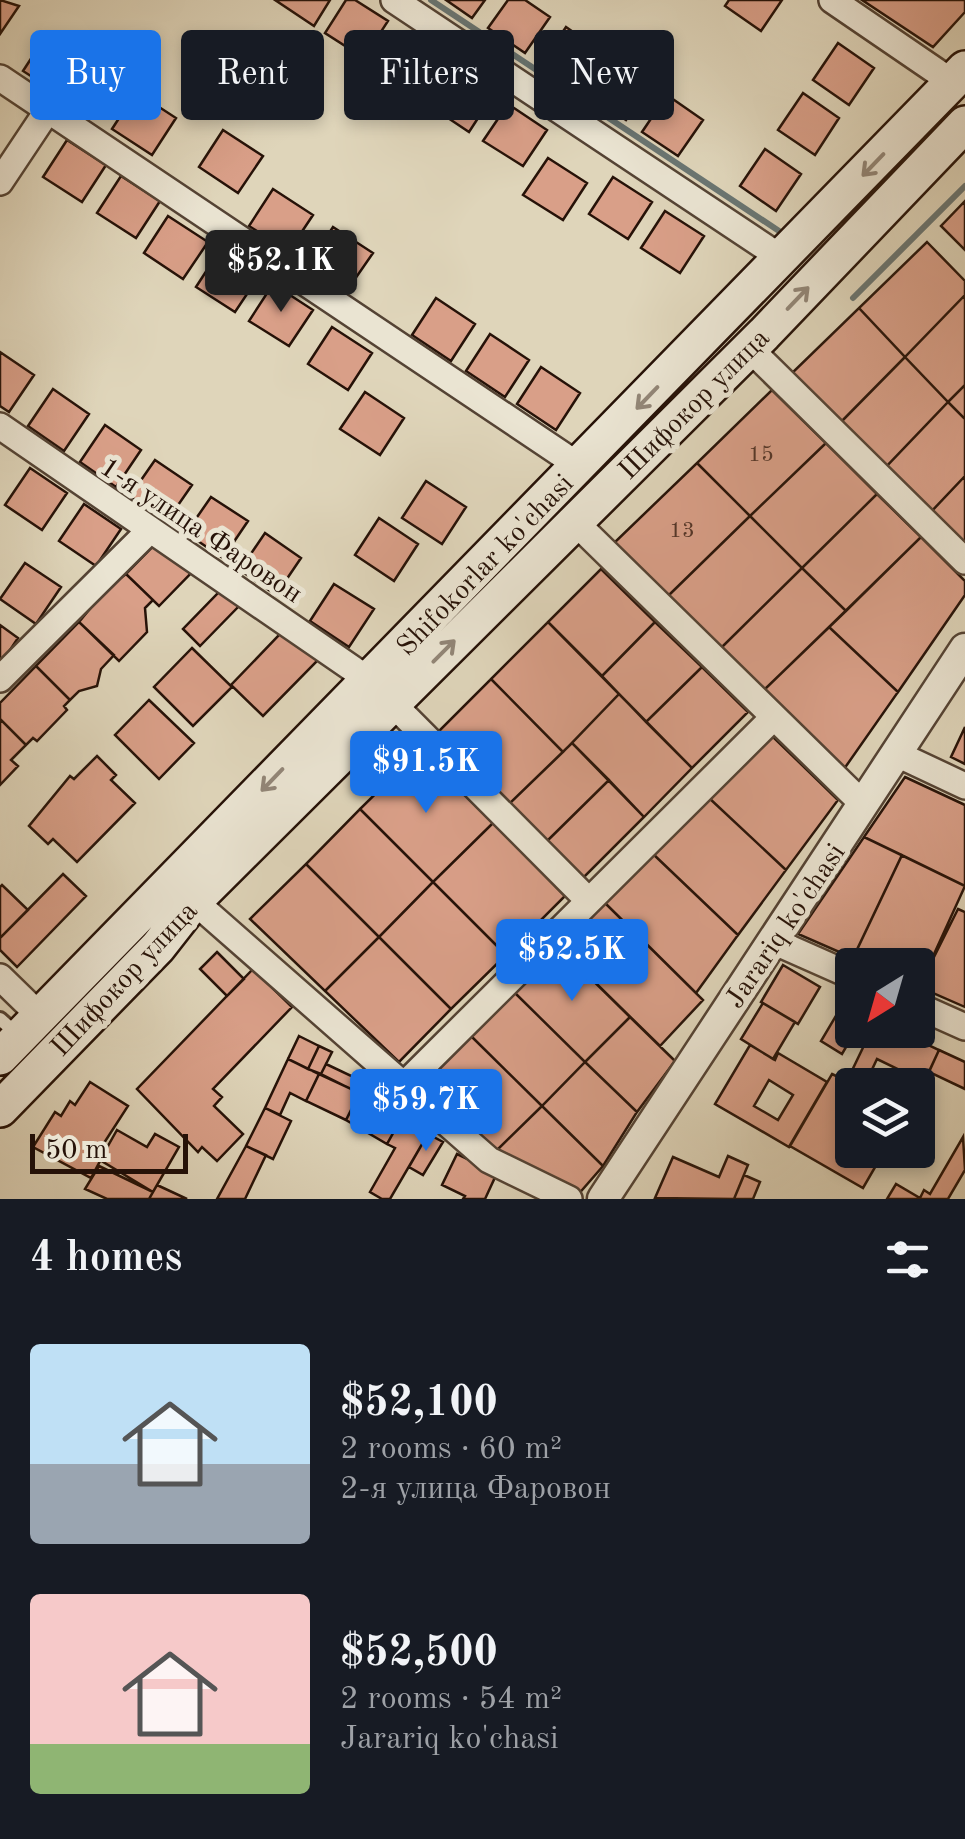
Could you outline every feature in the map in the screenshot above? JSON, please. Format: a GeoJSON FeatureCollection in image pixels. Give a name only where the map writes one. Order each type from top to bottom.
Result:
{"type":"FeatureCollection","features":[{"type":"Feature","properties":{"kind":"main road","name":"Shifokorlar ko'chasi"},"geometry":{"type":"LineString","coordinates":[[15,1032],[380,692],[579,466],[958,76]]}},
{"type":"Feature","properties":{"kind":"main road","name":"Шифокор улица"},"geometry":{"type":"LineString","coordinates":[[0,1109],[158,947],[194,901],[380,692],[574,521],[757,341],[965,124]]}},
{"type":"Feature","properties":{"kind":"main road"},"geometry":{"type":"LineString","coordinates":[[737,306],[757,341]]}},
{"type":"Feature","properties":{"kind":"street"},"geometry":{"type":"LineString","coordinates":[[394,0],[783,259]]}},
{"type":"Feature","properties":{"kind":"street"},"geometry":{"type":"LineString","coordinates":[[832,0],[958,76]]}},
{"type":"Feature","properties":{"kind":"street"},"geometry":{"type":"LineString","coordinates":[[0,78],[30,98]]}},
{"type":"Feature","properties":{"kind":"street"},"geometry":{"type":"LineString","coordinates":[[0,182],[41,120]]}},
{"type":"Feature","properties":{"kind":"street"},"geometry":{"type":"LineString","coordinates":[[63,120],[579,466]]}},
{"type":"Feature","properties":{"kind":"street"},"geometry":{"type":"LineString","coordinates":[[757,341],[965,560]]}},
{"type":"Feature","properties":{"kind":"street","name":"1-я улица Фаровон"},"geometry":{"type":"LineString","coordinates":[[0,426],[380,692],[590,901]]}},
{"type":"Feature","properties":{"kind":"street"},"geometry":{"type":"LineString","coordinates":[[574,521],[864,805]]}},
{"type":"Feature","properties":{"kind":"street"},"geometry":{"type":"LineString","coordinates":[[0,679],[150,530]]}},
{"type":"Feature","properties":{"kind":"street","name":"Jarariq ko'chasi"},"geometry":{"type":"LineString","coordinates":[[609,1197],[965,650]]}},
{"type":"Feature","properties":{"kind":"street"},"geometry":{"type":"LineString","coordinates":[[404,1085],[774,717]]}},
{"type":"Feature","properties":{"kind":"street"},"geometry":{"type":"LineString","coordinates":[[897,754],[965,786]]}},
{"type":"Feature","properties":{"kind":"street"},"geometry":{"type":"LineString","coordinates":[[194,901],[489,1160],[568,1199]]}},
{"type":"Feature","properties":{"kind":"street"},"geometry":{"type":"LineString","coordinates":[[773,941],[835,968]]}},
{"type":"Feature","properties":{"kind":"street"},"geometry":{"type":"LineString","coordinates":[[3,981],[15,1032]]}},
{"type":"Feature","properties":{"kind":"street"},"geometry":{"type":"LineString","coordinates":[[935,1014],[965,1027]]}},
{"type":"Feature","properties":{"kind":"building"},"geometry":{"type":"Polygon","coordinates":[[[0,0],[19,6],[0,34],[0,0]]]}},
{"type":"Feature","properties":{"kind":"building"},"geometry":{"type":"Polygon","coordinates":[[[275,0],[330,0],[314,26],[275,0]]]}},
{"type":"Feature","properties":{"kind":"building"},"geometry":{"type":"Polygon","coordinates":[[[346,0],[355,0],[388,21],[382,30],[344,30],[344,45],[325,33],[346,0]]]}},
{"type":"Feature","properties":{"kind":"building"},"geometry":{"type":"Polygon","coordinates":[[[446,0],[485,0],[472,18],[446,0]]]}},
{"type":"Feature","properties":{"kind":"building"},"geometry":{"type":"Polygon","coordinates":[[[508,0],[525,0],[550,17],[541,30],[534,30],[534,40],[525,53],[514,46],[514,30],[488,28],[508,0]]]}},
{"type":"Feature","properties":{"kind":"building"},"geometry":{"type":"Polygon","coordinates":[[[729,0],[782,0],[761,31],[725,6],[729,0]]]}},
{"type":"Feature","properties":{"kind":"building"},"geometry":{"type":"Polygon","coordinates":[[[862,0],[965,0],[965,12],[933,47],[862,0]]]}},
{"type":"Feature","properties":{"kind":"building"},"geometry":{"type":"Polygon","coordinates":[[[838,43],[874,68],[849,105],[813,80],[838,43]]]}},
{"type":"Feature","properties":{"kind":"building"},"geometry":{"type":"Polygon","coordinates":[[[803,93],[839,118],[815,155],[778,130],[803,93]]]}},
{"type":"Feature","properties":{"kind":"building"},"geometry":{"type":"Polygon","coordinates":[[[674,100],[703,120],[678,156],[642,132],[650,120],[674,120],[674,100]]]}},
{"type":"Feature","properties":{"kind":"building"},"geometry":{"type":"Polygon","coordinates":[[[161,108],[176,118],[152,155],[112,129],[118,120],[161,120],[161,108]]]}},
{"type":"Feature","properties":{"kind":"building"},"geometry":{"type":"Polygon","coordinates":[[[514,108],[547,130],[523,166],[483,141],[497,120],[514,120],[514,108]]]}},
{"type":"Feature","properties":{"kind":"building"},"geometry":{"type":"Polygon","coordinates":[[[451,120],[477,120],[469,132],[451,120]]]}},
{"type":"Feature","properties":{"kind":"building"},"geometry":{"type":"Polygon","coordinates":[[[223,130],[263,156],[238,193],[199,167],[223,130]]]}},
{"type":"Feature","properties":{"kind":"building"},"geometry":{"type":"Polygon","coordinates":[[[67,140],[106,165],[82,202],[43,177],[67,140]]]}},
{"type":"Feature","properties":{"kind":"building"},"geometry":{"type":"Polygon","coordinates":[[[765,149],[801,174],[776,211],[740,186],[765,149]]]}},
{"type":"Feature","properties":{"kind":"building"},"geometry":{"type":"Polygon","coordinates":[[[548,158],[587,183],[563,220],[523,195],[548,158]]]}},
{"type":"Feature","properties":{"kind":"building"},"geometry":{"type":"Polygon","coordinates":[[[121,176],[160,201],[136,238],[97,213],[121,176]]]}},
{"type":"Feature","properties":{"kind":"building"},"geometry":{"type":"Polygon","coordinates":[[[613,177],[652,202],[628,239],[589,214],[613,177]]]}},
{"type":"Feature","properties":{"kind":"building"},"geometry":{"type":"Polygon","coordinates":[[[273,189],[313,215],[289,251],[249,226],[273,189]]]}},
{"type":"Feature","properties":{"kind":"building"},"geometry":{"type":"Polygon","coordinates":[[[965,201],[965,250],[941,226],[965,201]]]}},
{"type":"Feature","properties":{"kind":"building"},"geometry":{"type":"Polygon","coordinates":[[[665,211],[704,236],[680,273],[641,248],[665,211]]]}},
{"type":"Feature","properties":{"kind":"building"},"geometry":{"type":"Polygon","coordinates":[[[168,216],[208,242],[183,279],[144,253],[168,216]]]}},
{"type":"Feature","properties":{"kind":"building"},"geometry":{"type":"Polygon","coordinates":[[[333,227],[373,253],[348,289],[309,264],[333,227]]]}},
{"type":"Feature","properties":{"kind":"building"},"geometry":{"type":"Polygon","coordinates":[[[927,242],[965,281],[965,295],[905,357],[859,308],[927,242]]]}},
{"type":"Feature","properties":{"kind":"building"},"geometry":{"type":"Polygon","coordinates":[[[220,250],[259,276],[235,312],[196,287],[220,250]]]}},
{"type":"Feature","properties":{"kind":"building"},"geometry":{"type":"Polygon","coordinates":[[[273,284],[313,310],[289,346],[249,321],[273,284]]]}},
{"type":"Feature","properties":{"kind":"building"},"geometry":{"type":"Polygon","coordinates":[[[965,295],[965,385],[948,402],[905,357],[965,295]]]}},
{"type":"Feature","properties":{"kind":"building"},"geometry":{"type":"Polygon","coordinates":[[[436,298],[475,324],[451,361],[412,335],[436,298]]]}},
{"type":"Feature","properties":{"kind":"building"},"geometry":{"type":"Polygon","coordinates":[[[859,308],[905,357],[839,424],[790,375],[859,308]]]}},
{"type":"Feature","properties":{"kind":"building"},"geometry":{"type":"Polygon","coordinates":[[[332,327],[372,353],[348,390],[308,364],[332,327]]]}},
{"type":"Feature","properties":{"kind":"building"},"geometry":{"type":"Polygon","coordinates":[[[490,334],[529,360],[505,397],[466,371],[490,334]]]}},
{"type":"Feature","properties":{"kind":"building"},"geometry":{"type":"Polygon","coordinates":[[[0,352],[34,375],[9,412],[0,406],[0,352]]]}},
{"type":"Feature","properties":{"kind":"building"},"geometry":{"type":"Polygon","coordinates":[[[905,357],[948,402],[884,469],[839,424],[905,357]]]}},
{"type":"Feature","properties":{"kind":"building"},"geometry":{"type":"Polygon","coordinates":[[[541,367],[580,393],[556,430],[517,404],[541,367]]]}},
{"type":"Feature","properties":{"kind":"building"},"geometry":{"type":"Polygon","coordinates":[[[965,385],[965,419],[948,402],[965,385]]]}},
{"type":"Feature","properties":{"kind":"building"},"geometry":{"type":"Polygon","coordinates":[[[53,389],[89,414],[64,451],[28,426],[53,389]]]}},
{"type":"Feature","properties":{"kind":"building"},"geometry":{"type":"Polygon","coordinates":[[[772,390],[826,443],[750,516],[697,463],[772,390]]]}},
{"type":"Feature","properties":{"kind":"building"},"geometry":{"type":"Polygon","coordinates":[[[365,392],[404,418],[380,455],[340,429],[365,392]]]}},
{"type":"Feature","properties":{"kind":"building"},"geometry":{"type":"Polygon","coordinates":[[[948,402],[965,419],[965,476],[929,514],[884,469],[948,402]]]}},
{"type":"Feature","properties":{"kind":"building"},"geometry":{"type":"Polygon","coordinates":[[[105,425],[141,450],[116,487],[80,462],[105,425]]]}},
{"type":"Feature","properties":{"kind":"building"},"geometry":{"type":"Polygon","coordinates":[[[826,443],[877,494],[802,568],[750,516],[826,443]]]}},
{"type":"Feature","properties":{"kind":"building"},"geometry":{"type":"Polygon","coordinates":[[[155,460],[192,485],[167,521],[130,496],[155,460]]]}},
{"type":"Feature","properties":{"kind":"building"},"geometry":{"type":"Polygon","coordinates":[[[697,463],[750,516],[668,596],[614,543],[697,463]]]}},
{"type":"Feature","properties":{"kind":"building"},"geometry":{"type":"Polygon","coordinates":[[[30,468],[67,493],[42,530],[5,505],[30,468]]]}},
{"type":"Feature","properties":{"kind":"building"},"geometry":{"type":"Polygon","coordinates":[[[965,476],[965,550],[929,514],[965,476]]]}},
{"type":"Feature","properties":{"kind":"building"},"geometry":{"type":"Polygon","coordinates":[[[426,481],[466,507],[442,544],[402,518],[426,481]]]}},
{"type":"Feature","properties":{"kind":"building"},"geometry":{"type":"Polygon","coordinates":[[[877,494],[921,537],[846,611],[802,568],[877,494]]]}},
{"type":"Feature","properties":{"kind":"building"},"geometry":{"type":"Polygon","coordinates":[[[211,497],[248,521],[223,558],[186,533],[211,497]]]}},
{"type":"Feature","properties":{"kind":"building"},"geometry":{"type":"Polygon","coordinates":[[[84,504],[121,529],[96,566],[59,541],[84,504]]]}},
{"type":"Feature","properties":{"kind":"building"},"geometry":{"type":"Polygon","coordinates":[[[750,516],[802,568],[721,648],[668,596],[750,516]]]}},
{"type":"Feature","properties":{"kind":"building"},"geometry":{"type":"Polygon","coordinates":[[[379,518],[418,544],[394,581],[355,555],[379,518]]]}},
{"type":"Feature","properties":{"kind":"building"},"geometry":{"type":"Polygon","coordinates":[[[265,533],[301,558],[276,595],[240,570],[265,533]]]}},
{"type":"Feature","properties":{"kind":"building"},"geometry":{"type":"Polygon","coordinates":[[[921,537],[965,581],[965,595],[898,692],[829,627],[921,537]]]}},
{"type":"Feature","properties":{"kind":"building"},"geometry":{"type":"Polygon","coordinates":[[[160,539],[195,569],[159,606],[126,574],[160,539]]]}},
{"type":"Feature","properties":{"kind":"building"},"geometry":{"type":"Polygon","coordinates":[[[25,563],[61,587],[36,624],[0,599],[25,563]]]}},
{"type":"Feature","properties":{"kind":"building"},"geometry":{"type":"Polygon","coordinates":[[[802,568],[846,611],[764,690],[721,648],[802,568]]]}},
{"type":"Feature","properties":{"kind":"building"},"geometry":{"type":"Polygon","coordinates":[[[601,569],[655,622],[602,676],[548,622],[601,569]]]}},
{"type":"Feature","properties":{"kind":"building"},"geometry":{"type":"Polygon","coordinates":[[[126,574],[153,600],[145,608],[147,632],[119,661],[79,622],[107,588],[126,574]]]}},
{"type":"Feature","properties":{"kind":"building"},"geometry":{"type":"Polygon","coordinates":[[[334,584],[374,609],[349,647],[310,621],[334,584]]]}},
{"type":"Feature","properties":{"kind":"building"},"geometry":{"type":"Polygon","coordinates":[[[221,590],[241,604],[200,646],[183,629],[221,590]]]}},
{"type":"Feature","properties":{"kind":"building"},"geometry":{"type":"Polygon","coordinates":[[[79,622],[114,655],[101,669],[97,686],[79,691],[70,700],[36,666],[79,622]]]}},
{"type":"Feature","properties":{"kind":"building"},"geometry":{"type":"Polygon","coordinates":[[[548,622],[619,694],[563,752],[491,679],[548,622]]]}},
{"type":"Feature","properties":{"kind":"building"},"geometry":{"type":"Polygon","coordinates":[[[655,622],[702,667],[646,722],[602,676],[655,622]]]}},
{"type":"Feature","properties":{"kind":"building"},"geometry":{"type":"Polygon","coordinates":[[[0,625],[18,638],[0,665],[0,625]]]}},
{"type":"Feature","properties":{"kind":"building"},"geometry":{"type":"Polygon","coordinates":[[[829,627],[898,692],[844,769],[764,690],[829,627]]]}},
{"type":"Feature","properties":{"kind":"building"},"geometry":{"type":"Polygon","coordinates":[[[282,632],[320,658],[263,716],[231,685],[282,632]]]}},
{"type":"Feature","properties":{"kind":"building"},"geometry":{"type":"Polygon","coordinates":[[[192,648],[232,687],[193,726],[154,687],[192,648]]]}},
{"type":"Feature","properties":{"kind":"building"},"geometry":{"type":"Polygon","coordinates":[[[36,666],[70,700],[64,706],[67,710],[37,741],[33,738],[26,745],[0,719],[0,703],[36,666]]]}},
{"type":"Feature","properties":{"kind":"building"},"geometry":{"type":"Polygon","coordinates":[[[702,667],[748,712],[692,768],[646,722],[702,667]]]}},
{"type":"Feature","properties":{"kind":"building"},"geometry":{"type":"Polygon","coordinates":[[[491,679],[563,752],[506,807],[435,735],[491,679]]]}},
{"type":"Feature","properties":{"kind":"building"},"geometry":{"type":"Polygon","coordinates":[[[619,694],[692,768],[644,817],[572,743],[619,694]]]}},
{"type":"Feature","properties":{"kind":"building"},"geometry":{"type":"Polygon","coordinates":[[[149,700],[194,743],[159,779],[115,735],[149,700]]]}},
{"type":"Feature","properties":{"kind":"building"},"geometry":{"type":"Polygon","coordinates":[[[0,719],[26,745],[11,760],[18,766],[0,785],[0,719]]]}},
{"type":"Feature","properties":{"kind":"building"},"geometry":{"type":"Polygon","coordinates":[[[965,727],[965,764],[951,757],[965,727]]]}},
{"type":"Feature","properties":{"kind":"building"},"geometry":{"type":"Polygon","coordinates":[[[770,734],[838,800],[786,870],[708,797],[770,734]]]}},
{"type":"Feature","properties":{"kind":"building"},"geometry":{"type":"Polygon","coordinates":[[[572,743],[609,780],[542,846],[506,807],[572,743]]]}},
{"type":"Feature","properties":{"kind":"building"},"geometry":{"type":"Polygon","coordinates":[[[420,750],[493,823],[433,882],[360,809],[420,750]]]}},
{"type":"Feature","properties":{"kind":"building"},"geometry":{"type":"Polygon","coordinates":[[[97,756],[116,775],[111,780],[135,803],[77,862],[53,839],[48,844],[29,826],[70,776],[74,779],[97,756]]]}},
{"type":"Feature","properties":{"kind":"building"},"geometry":{"type":"Polygon","coordinates":[[[905,777],[965,805],[965,886],[864,837],[905,777]]]}},
{"type":"Feature","properties":{"kind":"building"},"geometry":{"type":"Polygon","coordinates":[[[609,780],[644,817],[579,882],[542,846],[609,780]]]}},
{"type":"Feature","properties":{"kind":"building"},"geometry":{"type":"Polygon","coordinates":[[[708,797],[786,870],[738,935],[652,853],[708,797]]]}},
{"type":"Feature","properties":{"kind":"building"},"geometry":{"type":"Polygon","coordinates":[[[360,809],[433,882],[379,937],[306,864],[360,809]]]}},
{"type":"Feature","properties":{"kind":"building"},"geometry":{"type":"Polygon","coordinates":[[[493,823],[565,896],[506,955],[433,882],[493,823]]]}},
{"type":"Feature","properties":{"kind":"building"},"geometry":{"type":"Polygon","coordinates":[[[864,837],[902,855],[858,948],[835,950],[798,934],[864,837]]]}},
{"type":"Feature","properties":{"kind":"building"},"geometry":{"type":"Polygon","coordinates":[[[652,853],[738,935],[696,993],[604,902],[652,853]]]}},
{"type":"Feature","properties":{"kind":"building"},"geometry":{"type":"Polygon","coordinates":[[[902,855],[965,886],[935,952],[935,948],[858,948],[902,855]]]}},
{"type":"Feature","properties":{"kind":"building"},"geometry":{"type":"Polygon","coordinates":[[[306,864],[379,937],[325,991],[250,919],[306,864]]]}},
{"type":"Feature","properties":{"kind":"building"},"geometry":{"type":"Polygon","coordinates":[[[63,874],[86,896],[17,967],[0,950],[0,938],[63,874]]]}},
{"type":"Feature","properties":{"kind":"building"},"geometry":{"type":"Polygon","coordinates":[[[433,882],[506,955],[451,1009],[379,937],[433,882]]]}},
{"type":"Feature","properties":{"kind":"building"},"geometry":{"type":"Polygon","coordinates":[[[0,887],[28,910],[0,938],[0,887]]]}},
{"type":"Feature","properties":{"kind":"building"},"geometry":{"type":"Polygon","coordinates":[[[604,902],[703,1000],[660,1046],[559,947],[604,902]]]}},
{"type":"Feature","properties":{"kind":"building"},"geometry":{"type":"Polygon","coordinates":[[[958,909],[965,912],[965,1007],[935,994],[935,955],[958,909]]]}},
{"type":"Feature","properties":{"kind":"building"},"geometry":{"type":"Polygon","coordinates":[[[379,937],[451,1009],[399,1062],[325,991],[379,937]]]}},
{"type":"Feature","properties":{"kind":"building"},"geometry":{"type":"Polygon","coordinates":[[[559,947],[630,1017],[585,1062],[514,992],[559,947]]]}},
{"type":"Feature","properties":{"kind":"building"},"geometry":{"type":"Polygon","coordinates":[[[217,952],[244,979],[227,996],[200,969],[217,952]]]}},
{"type":"Feature","properties":{"kind":"building"},"geometry":{"type":"Polygon","coordinates":[[[783,965],[820,987],[798,1024],[761,1002],[783,965]]]}},
{"type":"Feature","properties":{"kind":"building"},"geometry":{"type":"Polygon","coordinates":[[[253,969],[292,1007],[213,1089],[222,1097],[214,1106],[243,1134],[217,1161],[202,1147],[198,1152],[137,1089],[253,969]]]}},
{"type":"Feature","properties":{"kind":"building"},"geometry":{"type":"Polygon","coordinates":[[[514,992],[585,1062],[542,1106],[471,1036],[514,992]]]}},
{"type":"Feature","properties":{"kind":"building"},"geometry":{"type":"Polygon","coordinates":[[[763,1003],[795,1022],[773,1059],[741,1039],[763,1003]]]}},
{"type":"Feature","properties":{"kind":"building"},"geometry":{"type":"Polygon","coordinates":[[[630,1017],[675,1061],[637,1112],[585,1062],[630,1017]]]}},
{"type":"Feature","properties":{"kind":"building"},"geometry":{"type":"Polygon","coordinates":[[[835,1017],[835,1048],[846,1048],[842,1054],[821,1041],[835,1017]]]}},
{"type":"Feature","properties":{"kind":"building"},"geometry":{"type":"Polygon","coordinates":[[[299,1036],[319,1046],[308,1069],[288,1059],[299,1036]]]}},
{"type":"Feature","properties":{"kind":"building"},"geometry":{"type":"Polygon","coordinates":[[[471,1036],[542,1106],[493,1154],[423,1084],[471,1036]]]}},
{"type":"Feature","properties":{"kind":"building"},"geometry":{"type":"Polygon","coordinates":[[[750,1045],[775,1060],[778,1053],[827,1082],[789,1147],[715,1104],[750,1045]],[[769,1080],[754,1106],[778,1120],[793,1095],[769,1080]]]}},
{"type":"Feature","properties":{"kind":"building"},"geometry":{"type":"Polygon","coordinates":[[[319,1046],[332,1052],[321,1074],[308,1069],[319,1046]]]}},
{"type":"Feature","properties":{"kind":"building"},"geometry":{"type":"Polygon","coordinates":[[[863,1048],[939,1050],[931,1068],[896,1068],[877,1059],[873,1068],[853,1068],[863,1048]]]}},
{"type":"Feature","properties":{"kind":"building"},"geometry":{"type":"Polygon","coordinates":[[[939,1050],[965,1062],[965,1089],[935,1075],[935,1068],[931,1068],[939,1050]]]}},
{"type":"Feature","properties":{"kind":"building"},"geometry":{"type":"Polygon","coordinates":[[[288,1059],[319,1074],[306,1101],[290,1093],[280,1115],[265,1108],[288,1059]]]}},
{"type":"Feature","properties":{"kind":"building"},"geometry":{"type":"Polygon","coordinates":[[[585,1062],[637,1112],[603,1166],[542,1106],[585,1062]]]}},
{"type":"Feature","properties":{"kind":"building"},"geometry":{"type":"Polygon","coordinates":[[[326,1064],[362,1081],[357,1092],[321,1074],[326,1064]]]}},
{"type":"Feature","properties":{"kind":"building"},"geometry":{"type":"Polygon","coordinates":[[[319,1074],[360,1093],[346,1120],[306,1101],[319,1074]]]}},
{"type":"Feature","properties":{"kind":"building"},"geometry":{"type":"Polygon","coordinates":[[[832,1074],[835,1168],[875,1168],[863,1188],[790,1146],[832,1074]]]}},
{"type":"Feature","properties":{"kind":"building"},"geometry":{"type":"Polygon","coordinates":[[[90,1082],[128,1106],[104,1143],[108,1146],[91,1178],[33,1147],[55,1112],[61,1116],[70,1101],[75,1105],[90,1082]]]}},
{"type":"Feature","properties":{"kind":"building"},"geometry":{"type":"Polygon","coordinates":[[[359,1094],[401,1119],[387,1144],[346,1120],[359,1094]]]}},
{"type":"Feature","properties":{"kind":"building"},"geometry":{"type":"Polygon","coordinates":[[[542,1106],[603,1166],[576,1197],[493,1154],[542,1106]]]}},
{"type":"Feature","properties":{"kind":"building"},"geometry":{"type":"Polygon","coordinates":[[[265,1108],[291,1121],[273,1159],[246,1146],[265,1108]]]}},
{"type":"Feature","properties":{"kind":"building"},"geometry":{"type":"Polygon","coordinates":[[[401,1119],[428,1134],[390,1199],[382,1199],[370,1192],[395,1148],[387,1144],[401,1119]]]}},
{"type":"Feature","properties":{"kind":"building"},"geometry":{"type":"Polygon","coordinates":[[[117,1130],[147,1147],[155,1134],[179,1147],[153,1192],[100,1160],[117,1130]]]}},
{"type":"Feature","properties":{"kind":"building"},"geometry":{"type":"Polygon","coordinates":[[[428,1134],[443,1142],[423,1175],[409,1167],[428,1134]]]}},
{"type":"Feature","properties":{"kind":"building"},"geometry":{"type":"Polygon","coordinates":[[[963,1137],[965,1170],[948,1199],[887,1199],[896,1184],[920,1198],[924,1190],[930,1194],[963,1137]]]}},
{"type":"Feature","properties":{"kind":"building"},"geometry":{"type":"Polygon","coordinates":[[[246,1146],[266,1155],[245,1199],[217,1199],[246,1146]]]}},
{"type":"Feature","properties":{"kind":"building"},"geometry":{"type":"Polygon","coordinates":[[[457,1154],[497,1173],[485,1199],[463,1199],[465,1196],[442,1185],[457,1154]]]}},
{"type":"Feature","properties":{"kind":"building"},"geometry":{"type":"Polygon","coordinates":[[[728,1156],[748,1165],[734,1199],[655,1198],[673,1157],[719,1177],[728,1156]]]}},
{"type":"Feature","properties":{"kind":"building"},"geometry":{"type":"Polygon","coordinates":[[[99,1166],[153,1192],[149,1199],[107,1199],[85,1189],[99,1166]]]}},
{"type":"Feature","properties":{"kind":"building"},"geometry":{"type":"Polygon","coordinates":[[[744,1175],[760,1182],[753,1199],[734,1199],[744,1175]]]}},
{"type":"Feature","properties":{"kind":"building"},"geometry":{"type":"Polygon","coordinates":[[[157,1185],[187,1199],[149,1199],[157,1185]]]}},
{"type":"Feature","properties":{"kind":"waterway"},"geometry":{"type":"LineString","coordinates":[[431,0],[782,233]]}},
{"type":"Feature","properties":{"kind":"waterway"},"geometry":{"type":"LineString","coordinates":[[853,298],[965,186]]}}]}
